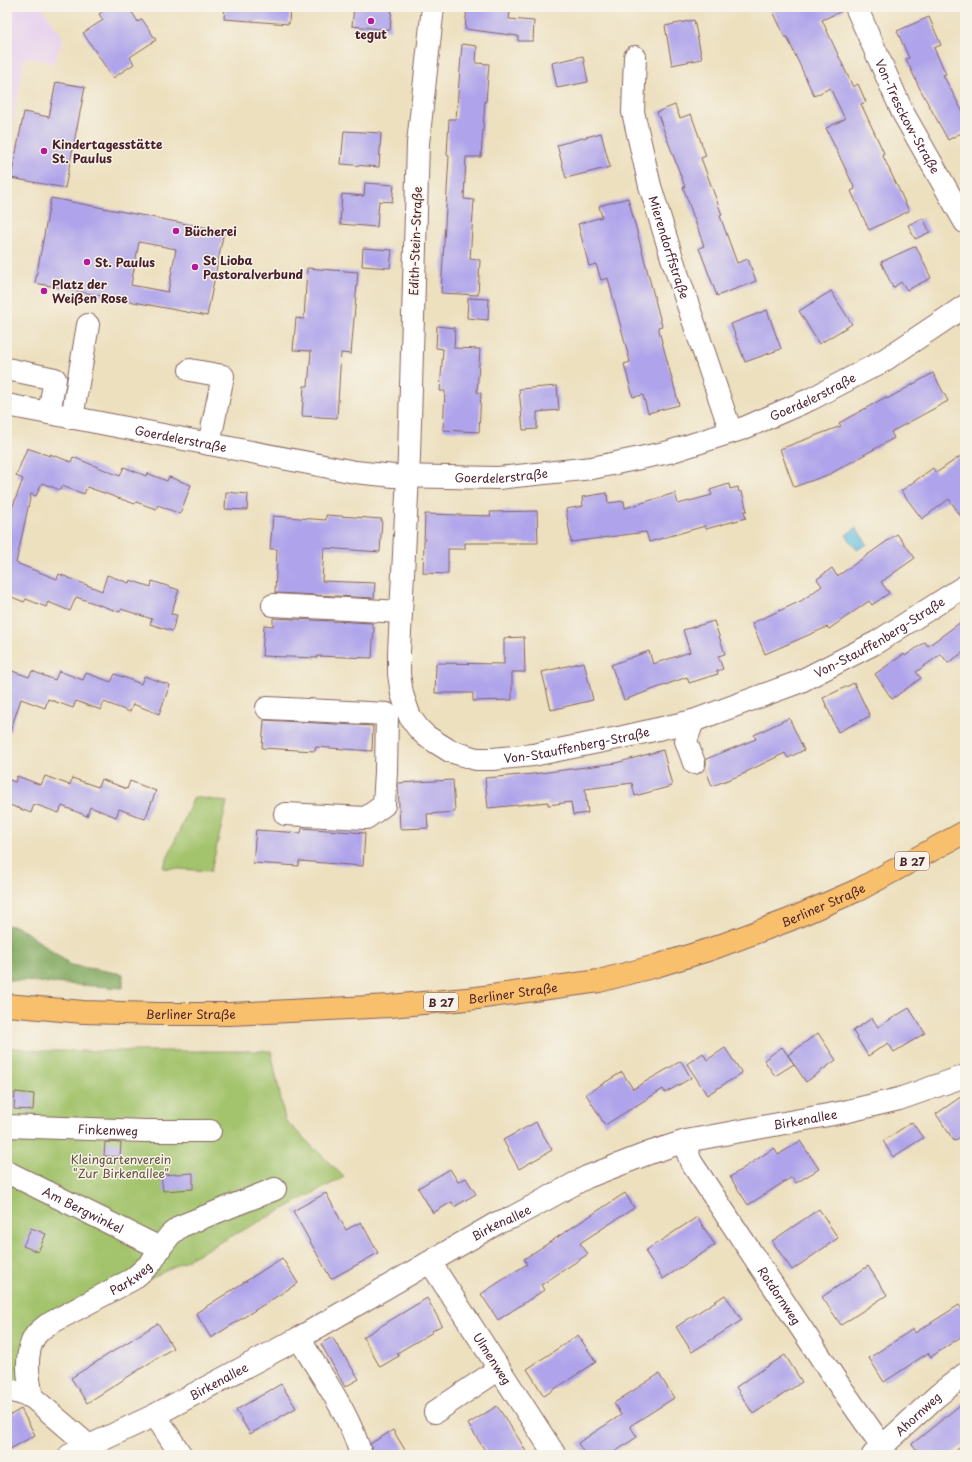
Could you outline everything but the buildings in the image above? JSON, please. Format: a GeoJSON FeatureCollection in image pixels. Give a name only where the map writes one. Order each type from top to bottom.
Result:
{"type":"FeatureCollection","features":[{"type":"Feature","properties":{"kind":"highway","name":"Berliner Straße"},"geometry":{"type":"LineString","coordinates":[[7,1005],[83,1012],[238,1014],[398,1006],[477,998],[598,981],[656,966],[704,951],[789,920],[858,890],[965,832]]}},
{"type":"Feature","properties":{"kind":"street","name":"Edith-Stein-Straße"},"geometry":{"type":"LineString","coordinates":[[408,476],[418,143],[433,7]]}},
{"type":"Feature","properties":{"kind":"street","name":"Von-Tresckow-Straße"},"geometry":{"type":"LineString","coordinates":[[856,7],[903,113],[965,222]]}},
{"type":"Feature","properties":{"kind":"street","name":"Mierendorffstraße"},"geometry":{"type":"LineString","coordinates":[[635,57],[633,112],[650,186],[673,261],[731,432]]}},
{"type":"Feature","properties":{"kind":"street","name":"Goerdelerstraße"},"geometry":{"type":"LineString","coordinates":[[7,405],[355,472],[408,476],[498,478],[592,468],[669,452],[731,432],[811,399],[883,361],[965,306]]}},
{"type":"Feature","properties":{"kind":"street"},"geometry":{"type":"LineString","coordinates":[[72,418],[88,325]]}},
{"type":"Feature","properties":{"kind":"street"},"geometry":{"type":"LineString","coordinates":[[7,369],[55,379],[49,413]]}},
{"type":"Feature","properties":{"kind":"street"},"geometry":{"type":"LineString","coordinates":[[190,370],[223,376],[209,444]]}},
{"type":"Feature","properties":{"kind":"street","name":"Von-Stauffenberg-Straße"},"geometry":{"type":"LineString","coordinates":[[408,476],[399,674],[402,694],[410,717],[426,736],[441,747],[454,753],[476,759],[533,755],[693,721],[799,682],[835,665],[877,642],[965,586]]}},
{"type":"Feature","properties":{"kind":"street"},"geometry":{"type":"LineString","coordinates":[[273,605],[401,612]]}},
{"type":"Feature","properties":{"kind":"street"},"geometry":{"type":"LineString","coordinates":[[267,708],[387,714],[384,805],[366,818],[285,814]]}},
{"type":"Feature","properties":{"kind":"street"},"geometry":{"type":"LineString","coordinates":[[387,724],[396,723],[410,717]]}},
{"type":"Feature","properties":{"kind":"street"},"geometry":{"type":"LineString","coordinates":[[693,721],[686,741],[694,763]]}},
{"type":"Feature","properties":{"kind":"street","name":"Birkenallee"},"geometry":{"type":"LineString","coordinates":[[70,1455],[155,1415],[299,1338],[497,1223],[513,1217],[588,1177],[621,1163],[686,1141],[844,1112],[899,1099],[965,1076]]}},
{"type":"Feature","properties":{"kind":"street","name":"Finkenweg"},"geometry":{"type":"LineString","coordinates":[[7,1126],[145,1131],[210,1131]]}},
{"type":"Feature","properties":{"kind":"street","name":"Rotdornweg"},"geometry":{"type":"LineString","coordinates":[[686,1141],[687,1151],[691,1162],[837,1382],[878,1451]]}},
{"type":"Feature","properties":{"kind":"street","name":"Am Bergwinkel"},"geometry":{"type":"LineString","coordinates":[[7,1172],[160,1248]]}},
{"type":"Feature","properties":{"kind":"street","name":"Parkweg"},"geometry":{"type":"LineString","coordinates":[[32,1397],[27,1372],[29,1351],[35,1335],[47,1325],[132,1279],[150,1263],[170,1235],[181,1226],[275,1189]]}},
{"type":"Feature","properties":{"kind":"street","name":"Ulmenweg"},"geometry":{"type":"LineString","coordinates":[[430,1262],[555,1455]]}},
{"type":"Feature","properties":{"kind":"street"},"geometry":{"type":"LineString","coordinates":[[299,1338],[348,1420],[361,1455]]}},
{"type":"Feature","properties":{"kind":"street"},"geometry":{"type":"LineString","coordinates":[[435,1412],[499,1369]]}},
{"type":"Feature","properties":{"kind":"street","name":"Ahornweg"},"geometry":{"type":"LineString","coordinates":[[878,1451],[937,1396],[965,1374]]}},
{"type":"Feature","properties":{"kind":"street"},"geometry":{"type":"LineString","coordinates":[[7,1389],[32,1397],[89,1446]]}},
{"type":"Feature","properties":{"kind":"street"},"geometry":{"type":"LineString","coordinates":[[155,1415],[181,1455]]}},
{"type":"Feature","properties":{"kind":"shaded area"},"geometry":{"type":"Polygon","coordinates":[[[7,7],[42,7],[63,38],[54,63],[25,57],[7,152],[7,7]]]}},
{"type":"Feature","properties":{"kind":"green space"},"geometry":{"type":"Polygon","coordinates":[[[194,797],[227,802],[211,871],[163,868],[194,797]]]}},
{"type":"Feature","properties":{"kind":"green space"},"geometry":{"type":"Polygon","coordinates":[[[7,925],[19,927],[71,965],[123,974],[123,988],[7,980],[7,925]]]}},
{"type":"Feature","properties":{"kind":"green space","name":"Kleingartenverein \"Zur Birkenallee\""},"geometry":{"type":"Polygon","coordinates":[[[7,1047],[40,1051],[271,1051],[285,1120],[344,1177],[38,1338],[25,1402],[7,1397],[7,1047]]]}},
{"type":"Feature","properties":{"kind":"water"},"geometry":{"type":"Polygon","coordinates":[[[856,528],[867,544],[857,550],[846,535],[856,528]]]}},
{"type":"Feature","properties":{"kind":"place","name":"tegut"},"geometry":{"type":"Point","coordinates":[371,21]}},
{"type":"Feature","properties":{"kind":"place","name":"Kindertagesstätte St. Paulus"},"geometry":{"type":"Point","coordinates":[44,151]}},
{"type":"Feature","properties":{"kind":"place","name":"Bücherei"},"geometry":{"type":"Point","coordinates":[176,231]}},
{"type":"Feature","properties":{"kind":"place","name":"St. Paulus"},"geometry":{"type":"Point","coordinates":[87,262]}},
{"type":"Feature","properties":{"kind":"place","name":"St Lioba Pastoralverbund"},"geometry":{"type":"Point","coordinates":[195,267]}},
{"type":"Feature","properties":{"kind":"place","name":"Platz der Weißen Rose"},"geometry":{"type":"Point","coordinates":[44,291]}}]}
